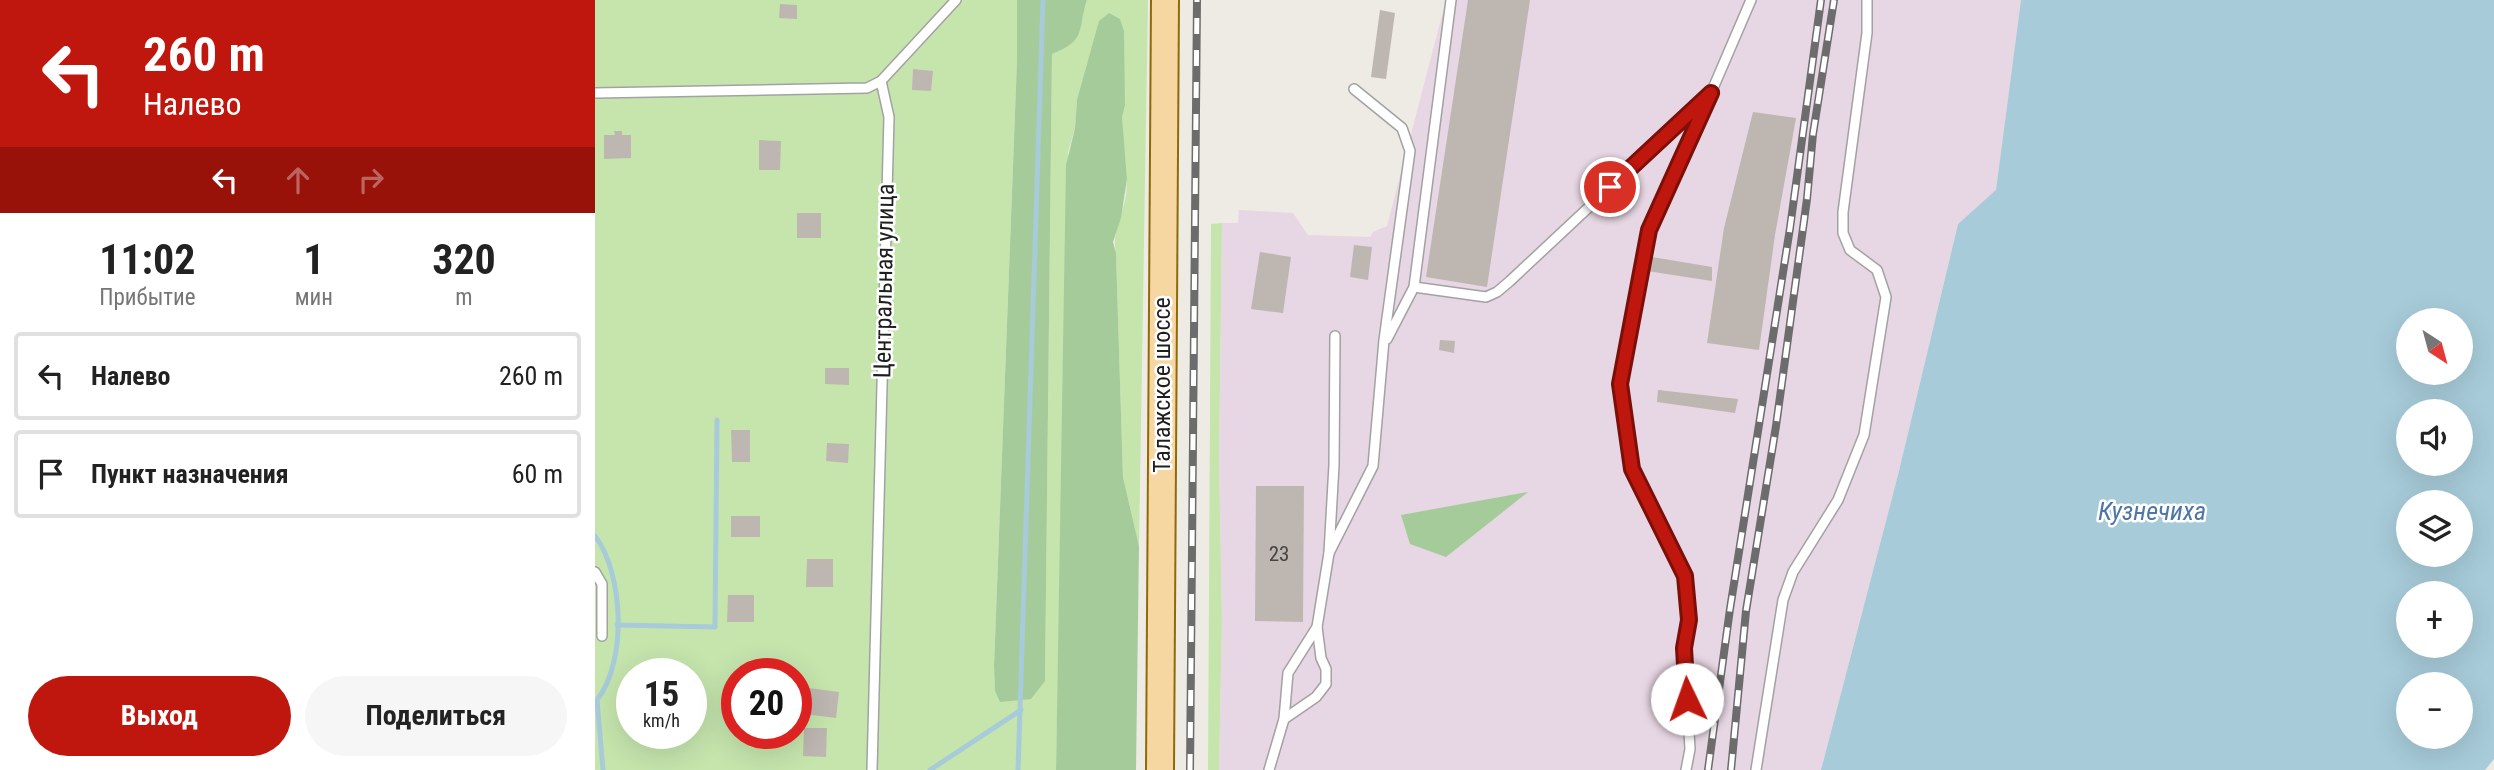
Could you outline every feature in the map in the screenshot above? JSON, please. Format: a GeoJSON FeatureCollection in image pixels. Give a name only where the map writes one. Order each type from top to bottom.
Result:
{"type":"FeatureCollection","features":[{"type":"Feature","properties":{"kind":"main road","name":"Талажское шоссе"},"geometry":{"type":"LineString","coordinates":[[1160,770],[1165,0]]}},
{"type":"Feature","properties":{"kind":"lane"},"geometry":{"type":"LineString","coordinates":[[595,93],[867,88],[881,81],[956,0]]}},
{"type":"Feature","properties":{"kind":"lane"},"geometry":{"type":"LineString","coordinates":[[1384,345],[1414,287],[1451,0]]}},
{"type":"Feature","properties":{"kind":"lane"},"geometry":{"type":"LineString","coordinates":[[1686,770],[1690,749],[1684,648],[1689,620],[1685,576],[1632,469],[1620,384],[1649,230],[1751,0]]}},
{"type":"Feature","properties":{"kind":"lane"},"geometry":{"type":"LineString","coordinates":[[1756,770],[1783,600],[1793,572],[1837,500],[1864,435],[1886,297],[1877,270],[1850,250],[1843,233],[1843,212],[1867,33],[1867,0]]}},
{"type":"Feature","properties":{"kind":"lane","name":"Центральная улица"},"geometry":{"type":"LineString","coordinates":[[872,770],[889,117],[881,81]]}},
{"type":"Feature","properties":{"kind":"lane"},"geometry":{"type":"LineString","coordinates":[[1329,553],[1373,466],[1384,345],[1410,151],[1402,128],[1354,89]]}},
{"type":"Feature","properties":{"kind":"lane"},"geometry":{"type":"LineString","coordinates":[[1414,287],[1486,296],[1497,292],[1711,93]]}},
{"type":"Feature","properties":{"kind":"lane"},"geometry":{"type":"LineString","coordinates":[[1284,719],[1316,697],[1326,684],[1326,669],[1321,658],[1317,627],[1329,553],[1334,465],[1335,336]]}},
{"type":"Feature","properties":{"kind":"lane"},"geometry":{"type":"LineString","coordinates":[[595,572],[602,584],[602,636]]}},
{"type":"Feature","properties":{"kind":"lane"},"geometry":{"type":"LineString","coordinates":[[1269,770],[1284,719],[1288,673],[1317,627]]}},
{"type":"Feature","properties":{"kind":"shaded area"},"geometry":{"type":"Polygon","coordinates":[[[1446,0],[2021,0],[1996,191],[1958,224],[1898,475],[1821,770],[1219,770],[1222,619],[1219,463],[1222,223],[1238,223],[1239,210],[1293,213],[1308,235],[1370,237],[1373,232],[1387,226],[1446,0]]]}},
{"type":"Feature","properties":{"kind":"green space"},"geometry":{"type":"Polygon","coordinates":[[[595,0],[1017,0],[995,691],[1045,680],[1052,54],[1073,39],[1087,0],[1148,0],[1139,546],[1123,477],[1115,246],[1127,186],[1122,129],[1123,93],[1077,100],[1075,128],[1068,152],[1056,770],[595,770],[595,0]]]}},
{"type":"Feature","properties":{"kind":"green space"},"geometry":{"type":"Polygon","coordinates":[[[1017,0],[1087,0],[1076,39],[1052,54],[1045,681],[1031,699],[1000,702],[995,691],[994,666],[1017,0]]]}},
{"type":"Feature","properties":{"kind":"green space"},"geometry":{"type":"Polygon","coordinates":[[[1109,13],[1120,19],[1124,31],[1125,105],[1122,117],[1127,179],[1121,218],[1113,242],[1116,253],[1123,477],[1139,546],[1136,770],[1056,770],[1066,165],[1075,128],[1077,100],[1099,21],[1109,13]]]}},
{"type":"Feature","properties":{"kind":"green space"},"geometry":{"type":"Polygon","coordinates":[[[1222,223],[1219,463],[1222,619],[1219,770],[1208,770],[1211,224],[1222,223]]]}},
{"type":"Feature","properties":{"kind":"green space"},"geometry":{"type":"Polygon","coordinates":[[[1528,492],[1446,557],[1410,544],[1401,515],[1528,492]]]}},
{"type":"Feature","properties":{"kind":"water","name":"Кузнечиха"},"geometry":{"type":"Polygon","coordinates":[[[2021,0],[2494,0],[2494,759],[2485,770],[1821,770],[1898,475],[1958,224],[1996,190],[2021,0]]]}},
{"type":"Feature","properties":{"kind":"building"},"geometry":{"type":"Polygon","coordinates":[[[1468,0],[1530,0],[1487,287],[1426,277],[1468,0]]]}},
{"type":"Feature","properties":{"kind":"building"},"geometry":{"type":"Polygon","coordinates":[[[780,4],[797,5],[797,19],[779,18],[780,4]]]}},
{"type":"Feature","properties":{"kind":"building"},"geometry":{"type":"Polygon","coordinates":[[[1380,10],[1395,13],[1386,79],[1371,77],[1380,10]]]}},
{"type":"Feature","properties":{"kind":"building"},"geometry":{"type":"Polygon","coordinates":[[[913,69],[933,71],[931,91],[912,90],[913,69]]]}},
{"type":"Feature","properties":{"kind":"building"},"geometry":{"type":"Polygon","coordinates":[[[1753,112],[1796,118],[1775,235],[1759,350],[1707,343],[1724,228],[1753,112]]]}},
{"type":"Feature","properties":{"kind":"building"},"geometry":{"type":"Polygon","coordinates":[[[614,131],[631,135],[631,158],[604,159],[604,135],[615,135],[614,131]]]}},
{"type":"Feature","properties":{"kind":"building"},"geometry":{"type":"Polygon","coordinates":[[[759,140],[781,141],[780,170],[759,170],[759,140]]]}},
{"type":"Feature","properties":{"kind":"building"},"geometry":{"type":"Polygon","coordinates":[[[797,213],[821,213],[821,238],[797,238],[797,213]]]}},
{"type":"Feature","properties":{"kind":"building"},"geometry":{"type":"Polygon","coordinates":[[[1354,245],[1372,247],[1368,280],[1350,277],[1354,245]]]}},
{"type":"Feature","properties":{"kind":"building"},"geometry":{"type":"Polygon","coordinates":[[[1260,252],[1291,257],[1283,313],[1251,309],[1260,252]]]}},
{"type":"Feature","properties":{"kind":"building"},"geometry":{"type":"Polygon","coordinates":[[[1652,257],[1712,267],[1712,281],[1647,271],[1652,257]]]}},
{"type":"Feature","properties":{"kind":"building"},"geometry":{"type":"Polygon","coordinates":[[[1440,340],[1455,341],[1454,353],[1439,350],[1440,340]]]}},
{"type":"Feature","properties":{"kind":"building"},"geometry":{"type":"Polygon","coordinates":[[[825,368],[849,368],[849,385],[825,384],[825,368]]]}},
{"type":"Feature","properties":{"kind":"building"},"geometry":{"type":"Polygon","coordinates":[[[1658,390],[1738,399],[1735,413],[1657,402],[1658,390]]]}},
{"type":"Feature","properties":{"kind":"building"},"geometry":{"type":"Polygon","coordinates":[[[731,430],[750,430],[750,462],[732,462],[731,430]]]}},
{"type":"Feature","properties":{"kind":"building"},"geometry":{"type":"Polygon","coordinates":[[[827,443],[849,444],[848,463],[826,461],[827,443]]]}},
{"type":"Feature","properties":{"kind":"building"},"geometry":{"type":"Polygon","coordinates":[[[1256,486],[1304,486],[1303,622],[1255,621],[1256,486]]]}},
{"type":"Feature","properties":{"kind":"building"},"geometry":{"type":"Polygon","coordinates":[[[731,516],[760,516],[760,537],[731,537],[731,516]]]}},
{"type":"Feature","properties":{"kind":"building"},"geometry":{"type":"Polygon","coordinates":[[[807,559],[833,559],[833,587],[806,587],[807,559]]]}},
{"type":"Feature","properties":{"kind":"building"},"geometry":{"type":"Polygon","coordinates":[[[728,595],[754,595],[754,622],[727,622],[728,595]]]}},
{"type":"Feature","properties":{"kind":"building"},"geometry":{"type":"Polygon","coordinates":[[[812,688],[839,692],[836,718],[812,715],[812,688]]]}},
{"type":"Feature","properties":{"kind":"building"},"geometry":{"type":"Polygon","coordinates":[[[812,728],[827,728],[826,757],[803,756],[803,749],[812,749],[812,728]]]}},
{"type":"Feature","properties":{"kind":"waterway"},"geometry":{"type":"LineString","coordinates":[[1018,770],[1043,0]]}},
{"type":"Feature","properties":{"kind":"waterway"},"geometry":{"type":"LineString","coordinates":[[617,625],[715,627],[717,420]]}},
{"type":"Feature","properties":{"kind":"waterway"},"geometry":{"type":"LineString","coordinates":[[595,536],[605,552],[612,572],[618,618],[613,664],[607,684],[597,700],[603,770]]}},
{"type":"Feature","properties":{"kind":"waterway"},"geometry":{"type":"LineString","coordinates":[[930,770],[1021,710]]}},
{"type":"Feature","properties":{"kind":"railway"},"geometry":{"type":"LineString","coordinates":[[1190,770],[1197,0]]}},
{"type":"Feature","properties":{"kind":"railway"},"geometry":{"type":"LineString","coordinates":[[1708,770],[1730,609],[1790,228],[1821,0]]}},
{"type":"Feature","properties":{"kind":"railway"},"geometry":{"type":"LineString","coordinates":[[1731,770],[1746,611],[1776,426],[1807,199],[1813,134],[1834,0]]}},
{"type":"Feature","properties":{"kind":"route"},"geometry":{"type":"LineString","coordinates":[[1610,187],[1711,93],[1649,230],[1620,384],[1632,469],[1685,576],[1689,620],[1684,648],[1687,699]]}}]}
